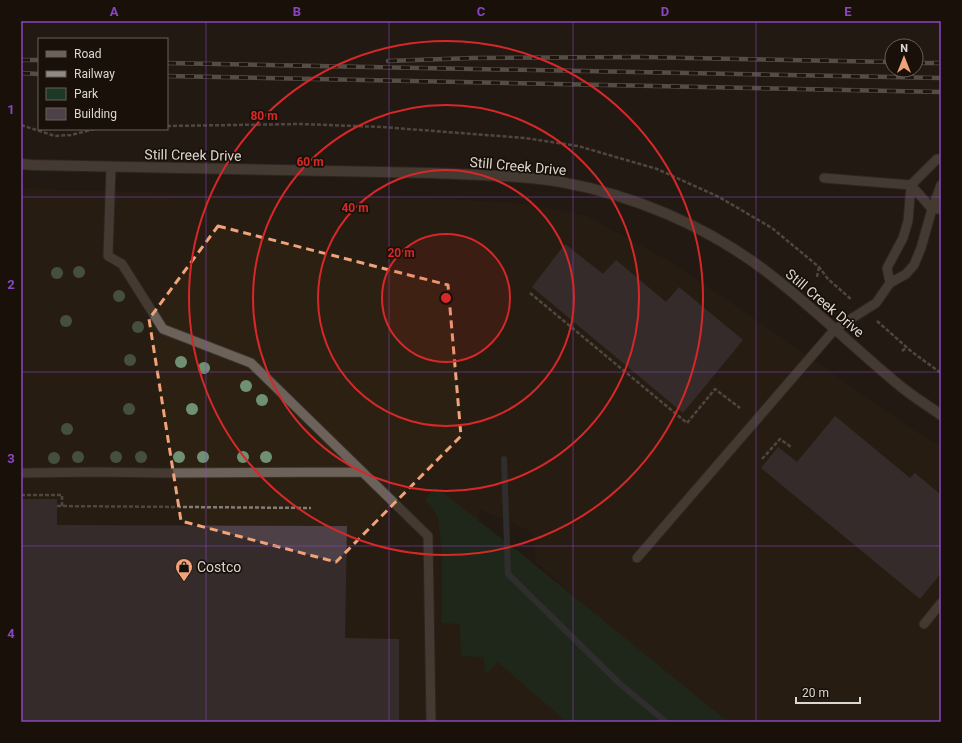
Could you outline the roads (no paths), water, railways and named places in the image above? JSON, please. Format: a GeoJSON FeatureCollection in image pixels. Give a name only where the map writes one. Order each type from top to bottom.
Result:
{"type":"FeatureCollection","features":[{"type":"Feature","properties":{"kind":"street","name":"Still Creek Drive"},"geometry":{"type":"LineString","coordinates":[[21,164],[432,173],[529,178],[604,192],[646,205],[692,226],[728,246],[763,269],[900,386],[941,415]]}},
{"type":"Feature","properties":{"kind":"lane"},"geometry":{"type":"LineString","coordinates":[[890,283],[888,268],[903,238],[908,221],[911,185],[937,159],[941,159]]}},
{"type":"Feature","properties":{"kind":"lane"},"geometry":{"type":"LineString","coordinates":[[111,167],[108,256],[122,264],[163,329],[251,363],[428,536],[431,722]]}},
{"type":"Feature","properties":{"kind":"lane"},"geometry":{"type":"LineString","coordinates":[[824,178],[911,185],[936,209]]}},
{"type":"Feature","properties":{"kind":"lane"},"geometry":{"type":"LineString","coordinates":[[637,558],[835,329],[876,303],[890,283],[906,274],[914,265],[936,209],[941,185]]}},
{"type":"Feature","properties":{"kind":"lane"},"geometry":{"type":"LineString","coordinates":[[21,473],[362,472]]}},
{"type":"Feature","properties":{"kind":"lane"},"geometry":{"type":"LineString","coordinates":[[924,624],[941,603]]}},
{"type":"Feature","properties":{"kind":"waterway"},"geometry":{"type":"LineString","coordinates":[[504,459],[508,574],[619,683],[666,722]]}},
{"type":"Feature","properties":{"kind":"railway"},"geometry":{"type":"LineString","coordinates":[[388,61],[473,58],[641,57],[884,62]]}},
{"type":"Feature","properties":{"kind":"railway"},"geometry":{"type":"LineString","coordinates":[[21,60],[38,60]]}},
{"type":"Feature","properties":{"kind":"railway"},"geometry":{"type":"LineString","coordinates":[[168,63],[941,78]]}},
{"type":"Feature","properties":{"kind":"railway"},"geometry":{"type":"LineString","coordinates":[[924,63],[941,63]]}},
{"type":"Feature","properties":{"kind":"railway"},"geometry":{"type":"LineString","coordinates":[[21,73],[38,74]]}},
{"type":"Feature","properties":{"kind":"railway"},"geometry":{"type":"LineString","coordinates":[[168,76],[941,92]]}},
{"type":"Feature","properties":{"kind":"place","name":"Costco"},"geometry":{"type":"Point","coordinates":[184,582]}}]}
